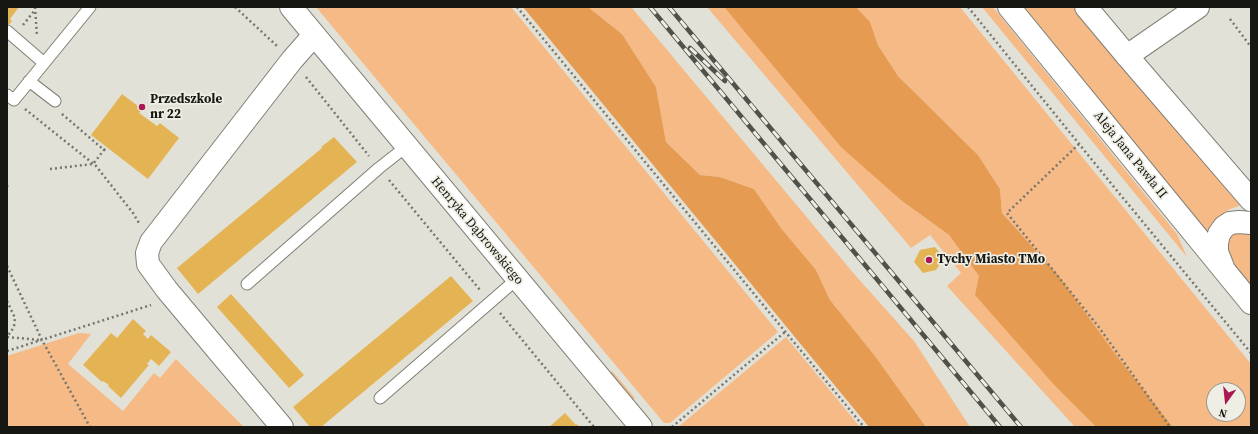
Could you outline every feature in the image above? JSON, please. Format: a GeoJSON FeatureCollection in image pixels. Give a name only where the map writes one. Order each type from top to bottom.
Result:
{"type":"FeatureCollection","features":[{"type":"Feature","properties":{"kind":"street","name":"Henryka Dąbrowskiego"},"geometry":{"type":"LineString","coordinates":[[291,7],[516,279],[641,427]]}},
{"type":"Feature","properties":{"kind":"street","name":"Aleja Jana Pawła II"},"geometry":{"type":"LineString","coordinates":[[1009,7],[1251,303]]}},
{"type":"Feature","properties":{"kind":"street"},"geometry":{"type":"LineString","coordinates":[[1086,7],[1251,200]]}},
{"type":"Feature","properties":{"kind":"street"},"geometry":{"type":"LineString","coordinates":[[1127,56],[1198,7]]}},
{"type":"Feature","properties":{"kind":"street"},"geometry":{"type":"LineString","coordinates":[[282,427],[173,298],[148,264],[147,253],[152,242],[292,60],[314,35]]}},
{"type":"Feature","properties":{"kind":"street"},"geometry":{"type":"LineString","coordinates":[[1224,271],[1217,252],[1219,234],[1224,227],[1230,223],[1239,222],[1251,224]]}},
{"type":"Feature","properties":{"kind":"lane"},"geometry":{"type":"LineString","coordinates":[[10,98],[29,81],[41,60],[90,7]]}},
{"type":"Feature","properties":{"kind":"lane"},"geometry":{"type":"LineString","coordinates":[[7,31],[41,60]]}},
{"type":"Feature","properties":{"kind":"lane"},"geometry":{"type":"LineString","coordinates":[[29,81],[56,105]]}},
{"type":"Feature","properties":{"kind":"lane"},"geometry":{"type":"LineString","coordinates":[[247,284],[406,146]]}},
{"type":"Feature","properties":{"kind":"lane"},"geometry":{"type":"LineString","coordinates":[[380,398],[516,279]]}},
{"type":"Feature","properties":{"kind":"path"},"geometry":{"type":"LineString","coordinates":[[35,7],[41,60]]}},
{"type":"Feature","properties":{"kind":"path"},"geometry":{"type":"LineString","coordinates":[[235,7],[292,60],[379,168],[594,427]]}},
{"type":"Feature","properties":{"kind":"path"},"geometry":{"type":"LineString","coordinates":[[517,7],[864,427]]}},
{"type":"Feature","properties":{"kind":"path"},"geometry":{"type":"LineString","coordinates":[[968,7],[1251,353]]}},
{"type":"Feature","properties":{"kind":"path"},"geometry":{"type":"LineString","coordinates":[[1230,19],[1251,47]]}},
{"type":"Feature","properties":{"kind":"path"},"geometry":{"type":"LineString","coordinates":[[10,98],[96,166],[133,213],[152,242]]}},
{"type":"Feature","properties":{"kind":"path"},"geometry":{"type":"LineString","coordinates":[[56,105],[104,150]]}},
{"type":"Feature","properties":{"kind":"path"},"geometry":{"type":"LineString","coordinates":[[1079,144],[1007,213],[1098,326],[1170,427]]}},
{"type":"Feature","properties":{"kind":"path"},"geometry":{"type":"LineString","coordinates":[[50,169],[92,164],[107,147]]}},
{"type":"Feature","properties":{"kind":"path"},"geometry":{"type":"LineString","coordinates":[[7,266],[42,340],[90,427]]}},
{"type":"Feature","properties":{"kind":"path"},"geometry":{"type":"LineString","coordinates":[[7,351],[173,298]]}},
{"type":"Feature","properties":{"kind":"path"},"geometry":{"type":"LineString","coordinates":[[7,301],[15,318],[14,326],[7,336]]}},
{"type":"Feature","properties":{"kind":"path"},"geometry":{"type":"LineString","coordinates":[[672,427],[785,332]]}},
{"type":"Feature","properties":{"kind":"path"},"geometry":{"type":"LineString","coordinates":[[7,336],[42,340]]}},
{"type":"Feature","properties":{"kind":"shaded area"},"geometry":{"type":"Polygon","coordinates":[[[316,7],[511,7],[778,332],[670,423],[664,423],[316,7]]]}},
{"type":"Feature","properties":{"kind":"shaded area"},"geometry":{"type":"Polygon","coordinates":[[[523,7],[588,7],[622,34],[656,87],[666,142],[700,175],[720,177],[754,189],[781,228],[816,270],[830,300],[875,356],[926,427],[869,427],[523,7]]]}},
{"type":"Feature","properties":{"kind":"shaded area"},"geometry":{"type":"Polygon","coordinates":[[[588,7],[632,8],[855,275],[914,341],[970,427],[926,427],[875,356],[830,300],[816,270],[781,228],[754,189],[720,177],[700,175],[666,142],[656,87],[622,34],[588,7]]]}},
{"type":"Feature","properties":{"kind":"shaded area"},"geometry":{"type":"Polygon","coordinates":[[[707,7],[724,7],[902,201],[949,235],[1056,387],[1096,427],[1075,427],[947,286],[961,273],[930,235],[911,248],[707,7]]]}},
{"type":"Feature","properties":{"kind":"shaded area"},"geometry":{"type":"Polygon","coordinates":[[[724,7],[856,7],[870,22],[878,45],[898,76],[978,155],[1000,189],[1002,213],[1059,276],[1116,355],[1173,427],[1096,427],[1056,387],[975,295],[979,276],[949,235],[902,201],[841,147],[724,7]]]}},
{"type":"Feature","properties":{"kind":"shaded area"},"geometry":{"type":"Polygon","coordinates":[[[856,7],[960,7],[1251,364],[1251,427],[1173,427],[1116,355],[1059,276],[1002,213],[1000,189],[978,155],[898,76],[878,45],[870,22],[856,7]]]}},
{"type":"Feature","properties":{"kind":"shaded area"},"geometry":{"type":"Polygon","coordinates":[[[982,7],[993,7],[1177,234],[1187,257],[982,7]]]}},
{"type":"Feature","properties":{"kind":"shaded area"},"geometry":{"type":"Polygon","coordinates":[[[1024,7],[1077,7],[1241,203],[1239,206],[1230,209],[1220,216],[1208,231],[1206,231],[1024,7]]]}},
{"type":"Feature","properties":{"kind":"shaded area"},"geometry":{"type":"Polygon","coordinates":[[[1236,231],[1251,232],[1251,288],[1228,260],[1228,238],[1236,231]]]}},
{"type":"Feature","properties":{"kind":"shaded area"},"geometry":{"type":"Polygon","coordinates":[[[79,333],[91,334],[68,364],[123,411],[154,373],[160,378],[176,359],[244,427],[7,427],[7,356],[79,333]]]}},
{"type":"Feature","properties":{"kind":"shaded area"},"geometry":{"type":"Polygon","coordinates":[[[786,337],[860,427],[678,427],[786,337]]]}},
{"type":"Feature","properties":{"kind":"shaded area"},"geometry":{"type":"Polygon","coordinates":[[[612,371],[635,398],[632,401],[610,374],[612,371]]]}},
{"type":"Feature","properties":{"kind":"building"},"geometry":{"type":"Polygon","coordinates":[[[7,7],[19,7],[10,19],[12,21],[7,27],[7,7]]]}},
{"type":"Feature","properties":{"kind":"building"},"geometry":{"type":"Polygon","coordinates":[[[122,94],[142,109],[139,113],[157,126],[160,123],[179,138],[148,179],[91,135],[122,94]]]}},
{"type":"Feature","properties":{"kind":"building"},"geometry":{"type":"Polygon","coordinates":[[[334,137],[357,162],[198,294],[177,268],[334,137]]]}},
{"type":"Feature","properties":{"kind":"building","name":"Tychy Miasto TMo"},"geometry":{"type":"Polygon","coordinates":[[[935,247],[944,258],[936,270],[923,273],[914,262],[920,250],[935,247]]]}},
{"type":"Feature","properties":{"kind":"building"},"geometry":{"type":"Polygon","coordinates":[[[451,276],[473,301],[321,427],[310,427],[293,407],[451,276]]]}},
{"type":"Feature","properties":{"kind":"building"},"geometry":{"type":"Polygon","coordinates":[[[231,294],[304,375],[289,388],[217,307],[231,294]]]}},
{"type":"Feature","properties":{"kind":"building"},"geometry":{"type":"Polygon","coordinates":[[[133,319],[146,331],[143,334],[148,339],[151,335],[171,352],[159,366],[151,359],[147,364],[149,365],[121,398],[108,386],[109,385],[103,381],[102,382],[83,365],[111,333],[117,338],[133,319]]]}},
{"type":"Feature","properties":{"kind":"building"},"geometry":{"type":"Polygon","coordinates":[[[565,413],[579,427],[549,427],[565,413]]]}},
{"type":"Feature","properties":{"kind":"railway"},"geometry":{"type":"LineString","coordinates":[[650,7],[1000,427]]}},
{"type":"Feature","properties":{"kind":"railway"},"geometry":{"type":"LineString","coordinates":[[669,7],[1021,427]]}},
{"type":"Feature","properties":{"kind":"railway"},"geometry":{"type":"LineString","coordinates":[[690,48],[725,81]]}},
{"type":"Feature","properties":{"kind":"place","name":"Przedszkole nr 22"},"geometry":{"type":"Point","coordinates":[142,107]}},
{"type":"Feature","properties":{"kind":"place","name":"Tychy Miasto TMo"},"geometry":{"type":"Point","coordinates":[929,260]}}]}
